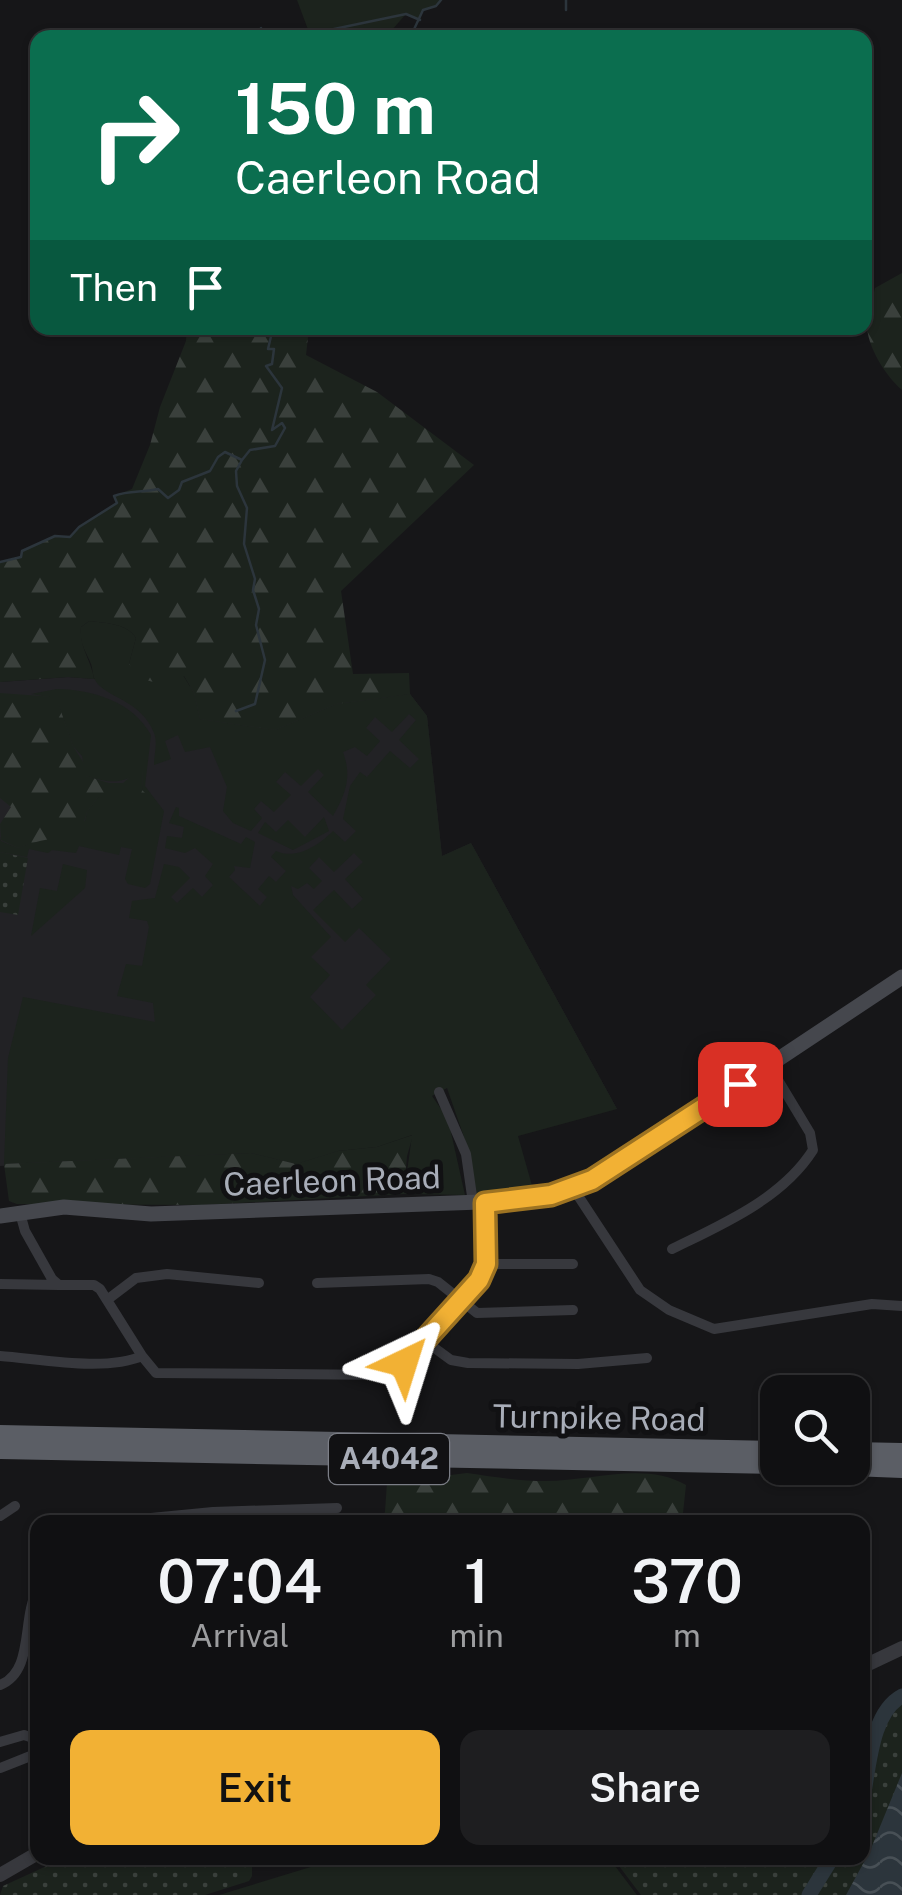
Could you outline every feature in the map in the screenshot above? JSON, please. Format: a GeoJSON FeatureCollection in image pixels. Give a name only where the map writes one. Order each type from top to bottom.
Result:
{"type":"FeatureCollection","features":[{"type":"Feature","properties":{"kind":"highway","name":"Turnpike Road"},"geometry":{"type":"LineString","coordinates":[[0,1434],[760,1450]]}},
{"type":"Feature","properties":{"kind":"highway","name":"Turnpike Road"},"geometry":{"type":"LineString","coordinates":[[0,1450],[760,1466]]}},
{"type":"Feature","properties":{"kind":"highway"},"geometry":{"type":"LineString","coordinates":[[870,1452],[902,1452]]}},
{"type":"Feature","properties":{"kind":"highway"},"geometry":{"type":"LineString","coordinates":[[870,1468],[902,1469]]}},
{"type":"Feature","properties":{"kind":"main road","name":"Caerleon Road"},"geometry":{"type":"LineString","coordinates":[[0,1216],[64,1208],[151,1214],[479,1203],[535,1198],[573,1188],[616,1166],[902,976]]}},
{"type":"Feature","properties":{"kind":"street"},"geometry":{"type":"LineString","coordinates":[[672,1249],[727,1222],[778,1188],[813,1150],[810,1132],[769,1065]]}},
{"type":"Feature","properties":{"kind":"street"},"geometry":{"type":"LineString","coordinates":[[0,1284],[94,1285],[156,1372],[390,1375],[479,1280],[486,1264],[479,1203],[466,1154],[439,1092]]}},
{"type":"Feature","properties":{"kind":"street"},"geometry":{"type":"LineString","coordinates":[[573,1188],[640,1290],[669,1310],[714,1329],[872,1304],[902,1306]]}},
{"type":"Feature","properties":{"kind":"street"},"geometry":{"type":"LineString","coordinates":[[20,1214],[25,1230],[58,1285]]}},
{"type":"Feature","properties":{"kind":"street"},"geometry":{"type":"LineString","coordinates":[[684,1226],[692,1239]]}},
{"type":"Feature","properties":{"kind":"street"},"geometry":{"type":"LineString","coordinates":[[486,1264],[573,1264]]}},
{"type":"Feature","properties":{"kind":"street"},"geometry":{"type":"LineString","coordinates":[[107,1300],[136,1278],[167,1274],[259,1283]]}},
{"type":"Feature","properties":{"kind":"street"},"geometry":{"type":"LineString","coordinates":[[317,1283],[429,1279],[477,1313],[573,1310]]}},
{"type":"Feature","properties":{"kind":"street"},"geometry":{"type":"LineString","coordinates":[[425,1341],[451,1360],[468,1362],[578,1364],[647,1358]]}},
{"type":"Feature","properties":{"kind":"street"},"geometry":{"type":"LineString","coordinates":[[0,1356],[94,1363],[127,1362],[142,1356]]}},
{"type":"Feature","properties":{"kind":"street"},"geometry":{"type":"LineString","coordinates":[[159,1515],[163,1504]]}},
{"type":"Feature","properties":{"kind":"street"},"geometry":{"type":"LineString","coordinates":[[0,1516],[15,1506]]}},
{"type":"Feature","properties":{"kind":"street"},"geometry":{"type":"LineString","coordinates":[[281,1515],[337,1509]]}},
{"type":"Feature","properties":{"kind":"street"},"geometry":{"type":"LineString","coordinates":[[0,1685],[13,1678],[21,1664],[30,1607]]}},
{"type":"Feature","properties":{"kind":"street"},"geometry":{"type":"LineString","coordinates":[[870,1663],[902,1648]]}},
{"type":"Feature","properties":{"kind":"street"},"geometry":{"type":"LineString","coordinates":[[0,1742],[30,1734]]}},
{"type":"Feature","properties":{"kind":"street"},"geometry":{"type":"LineString","coordinates":[[0,1768],[30,1760]]}},
{"type":"Feature","properties":{"kind":"street"},"geometry":{"type":"LineString","coordinates":[[0,1875],[30,1858]]}},
{"type":"Feature","properties":{"kind":"shaded area"},"geometry":{"type":"Polygon","coordinates":[[[68,677],[365,699],[410,694],[427,716],[442,856],[471,843],[617,1109],[453,1085],[432,1095],[434,1111],[296,1164],[251,1153],[0,1166],[0,682],[68,677]]]}},
{"type":"Feature","properties":{"kind":"green space"},"geometry":{"type":"Polygon","coordinates":[[[297,0],[441,0],[423,10],[420,20],[406,14],[392,30],[308,30],[297,0]]]}},
{"type":"Feature","properties":{"kind":"green space"},"geometry":{"type":"Polygon","coordinates":[[[902,273],[902,390],[877,358],[869,339],[875,288],[902,273]]]}},
{"type":"Feature","properties":{"kind":"green space"},"geometry":{"type":"Polygon","coordinates":[[[186,335],[308,335],[306,355],[377,392],[474,465],[341,591],[353,674],[409,673],[410,694],[336,704],[275,730],[200,719],[194,693],[184,676],[155,682],[144,678],[129,664],[136,638],[132,633],[115,625],[89,621],[81,627],[81,634],[94,679],[0,682],[0,562],[20,557],[22,551],[55,536],[70,537],[79,526],[116,503],[114,496],[132,489],[186,335]]]}},
{"type":"Feature","properties":{"kind":"green space"},"geometry":{"type":"Polygon","coordinates":[[[89,621],[102,622],[132,633],[136,638],[129,664],[183,675],[194,693],[200,719],[275,730],[336,704],[410,694],[427,716],[442,856],[471,843],[617,1109],[518,1136],[533,1189],[524,1195],[476,1198],[465,1140],[447,1088],[432,1096],[448,1119],[465,1195],[404,1194],[412,1135],[377,1147],[338,1151],[296,1164],[251,1153],[4,1164],[8,1058],[23,997],[155,1022],[153,1003],[117,996],[126,964],[142,966],[149,927],[147,921],[129,918],[132,901],[155,898],[164,864],[179,867],[190,878],[171,897],[177,903],[193,888],[202,897],[213,885],[205,876],[213,864],[195,848],[185,853],[165,848],[167,836],[182,838],[184,827],[169,823],[176,807],[179,816],[241,844],[246,837],[255,842],[250,868],[234,866],[229,877],[260,906],[267,897],[258,889],[269,876],[276,882],[286,871],[271,857],[276,851],[291,854],[306,850],[333,831],[345,842],[356,831],[343,819],[350,786],[360,772],[367,777],[390,751],[410,768],[419,759],[399,740],[416,720],[409,714],[392,732],[375,717],[366,728],[380,741],[367,756],[355,747],[343,752],[346,785],[333,816],[308,792],[324,775],[318,769],[301,786],[285,772],[276,782],[291,795],[274,812],[261,801],[254,809],[262,818],[251,831],[233,823],[223,811],[227,787],[210,747],[185,752],[178,735],[165,741],[171,759],[154,765],[154,733],[141,713],[95,680],[81,627],[89,621]],[[354,853],[334,872],[319,857],[309,868],[322,881],[314,889],[307,883],[298,889],[291,886],[293,895],[331,937],[311,957],[330,975],[310,997],[342,1030],[376,995],[366,985],[391,959],[359,928],[345,942],[313,910],[334,890],[352,909],[363,899],[345,879],[363,862],[354,853]]]}},
{"type":"Feature","properties":{"kind":"green space"},"geometry":{"type":"Polygon","coordinates":[[[57,689],[110,700],[133,714],[151,735],[145,786],[164,811],[150,884],[145,888],[128,884],[125,879],[132,849],[121,847],[119,855],[79,846],[76,853],[29,849],[27,857],[0,852],[0,837],[18,848],[85,821],[98,797],[134,803],[142,790],[143,770],[115,781],[86,776],[82,756],[73,746],[56,698],[31,694],[57,689]]]}},
{"type":"Feature","properties":{"kind":"green space"},"geometry":{"type":"Polygon","coordinates":[[[0,693],[56,697],[73,746],[87,768],[86,776],[123,783],[140,768],[143,770],[142,790],[160,808],[155,823],[134,803],[98,797],[87,812],[81,832],[18,848],[1,840],[0,824],[11,807],[0,798],[0,693]]]}},
{"type":"Feature","properties":{"kind":"green space"},"geometry":{"type":"Polygon","coordinates":[[[324,817],[329,831],[293,850],[258,833],[265,822],[276,832],[288,820],[305,837],[324,817]]]}},
{"type":"Feature","properties":{"kind":"green space"},"geometry":{"type":"Polygon","coordinates":[[[0,852],[28,858],[18,915],[0,912],[0,852]]]}},
{"type":"Feature","properties":{"kind":"green space"},"geometry":{"type":"Polygon","coordinates":[[[63,864],[87,870],[85,888],[31,936],[40,888],[57,891],[63,864]]]}},
{"type":"Feature","properties":{"kind":"green space"},"geometry":{"type":"Polygon","coordinates":[[[413,1135],[404,1194],[201,1205],[17,1204],[9,1201],[4,1164],[251,1153],[296,1164],[413,1135]]]}},
{"type":"Feature","properties":{"kind":"green space"},"geometry":{"type":"Polygon","coordinates":[[[467,1473],[536,1481],[636,1473],[670,1478],[686,1485],[683,1515],[383,1515],[387,1483],[467,1473]]]}},
{"type":"Feature","properties":{"kind":"green space"},"geometry":{"type":"Polygon","coordinates":[[[902,1701],[902,1895],[641,1895],[618,1865],[870,1865],[870,1755],[875,1755],[887,1718],[902,1701]]]}},
{"type":"Feature","properties":{"kind":"green space"},"geometry":{"type":"Polygon","coordinates":[[[49,1865],[252,1865],[249,1881],[205,1895],[0,1895],[3,1886],[49,1865]]]}},
{"type":"Feature","properties":{"kind":"green space"},"geometry":{"type":"Polygon","coordinates":[[[317,1865],[614,1865],[637,1895],[219,1895],[317,1865]]]}},
{"type":"Feature","properties":{"kind":"water"},"geometry":{"type":"Polygon","coordinates":[[[902,1773],[902,1895],[846,1895],[862,1865],[870,1865],[870,1851],[902,1773]]]}},
{"type":"Feature","properties":{"kind":"waterway"},"geometry":{"type":"LineString","coordinates":[[414,30],[423,10],[441,0]]}},
{"type":"Feature","properties":{"kind":"waterway"},"geometry":{"type":"LineString","coordinates":[[566,0],[566,10]]}},
{"type":"Feature","properties":{"kind":"waterway"},"geometry":{"type":"LineString","coordinates":[[329,30],[406,14],[420,20]]}},
{"type":"Feature","properties":{"kind":"waterway"},"geometry":{"type":"LineString","coordinates":[[0,562],[21,557],[22,551],[55,536],[70,537],[117,503],[114,496],[158,489],[168,498],[179,490],[182,482],[210,471],[225,452],[242,460],[250,450],[275,446],[285,428],[282,423],[272,430],[282,388],[266,366],[272,364],[274,349],[268,349],[271,335]]}},
{"type":"Feature","properties":{"kind":"waterway"},"geometry":{"type":"LineString","coordinates":[[236,711],[255,704],[265,660],[256,625],[259,609],[253,590],[255,579],[244,544],[247,508],[237,486],[236,471],[242,460]]}},
{"type":"Feature","properties":{"kind":"waterway"},"geometry":{"type":"LineString","coordinates":[[870,1756],[883,1716],[902,1696]]}},
{"type":"Feature","properties":{"kind":"waterway"},"geometry":{"type":"LineString","coordinates":[[809,1895],[828,1865]]}},
{"type":"Feature","properties":{"kind":"route"},"geometry":{"type":"LineString","coordinates":[[404,1363],[479,1280],[486,1264],[485,1203],[551,1195],[592,1180],[740,1084]]}}]}
